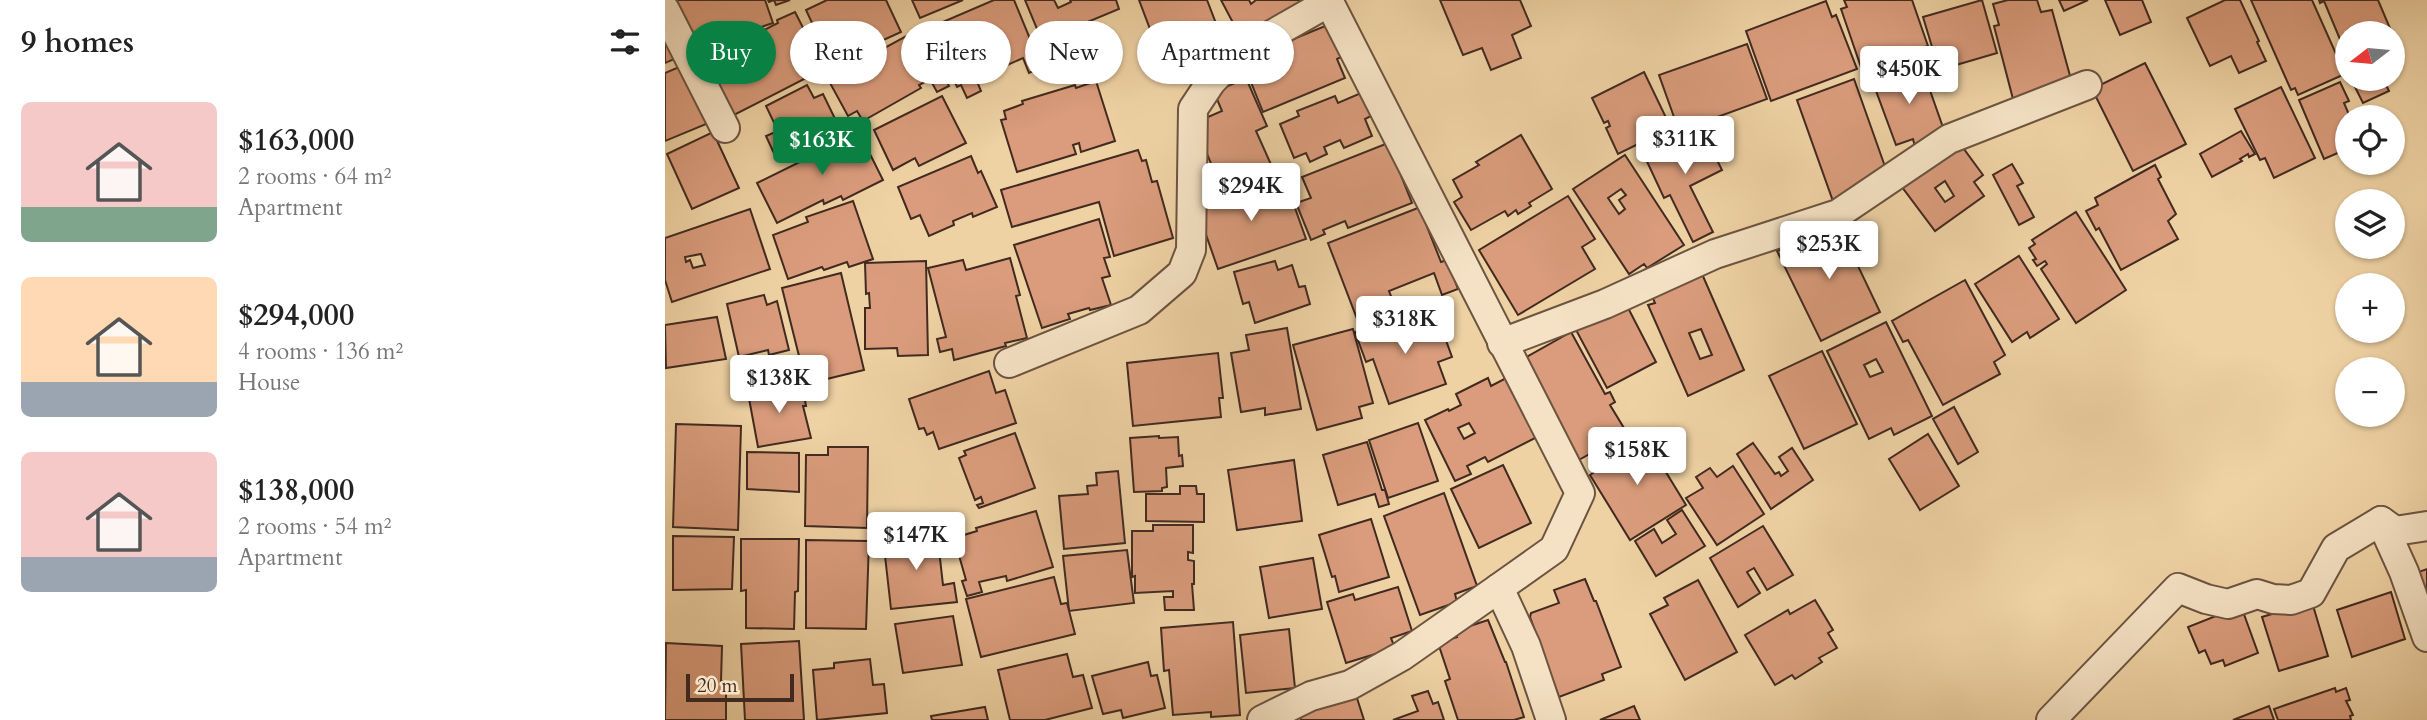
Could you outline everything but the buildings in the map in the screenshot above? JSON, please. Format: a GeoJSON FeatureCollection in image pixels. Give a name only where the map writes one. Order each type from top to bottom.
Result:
{"type":"FeatureCollection","features":[{"type":"Feature","properties":{"kind":"street"},"geometry":{"type":"LineString","coordinates":[[1009,363],[1139,310],[1182,273],[1192,250],[1193,109],[1211,82],[1238,54],[1329,1],[1580,493],[1555,549],[1402,656],[1350,685],[1311,696],[1270,718]]}},
{"type":"Feature","properties":{"kind":"street"},"geometry":{"type":"LineString","coordinates":[[665,10],[725,128]]}},
{"type":"Feature","properties":{"kind":"street"},"geometry":{"type":"LineString","coordinates":[[1502,343],[1605,304],[1715,254],[1839,214],[1949,139],[2087,85]]}},
{"type":"Feature","properties":{"kind":"street"},"geometry":{"type":"LineString","coordinates":[[2381,522],[2395,531],[2427,526]]}},
{"type":"Feature","properties":{"kind":"street"},"geometry":{"type":"LineString","coordinates":[[2381,522],[2427,637]]}},
{"type":"Feature","properties":{"kind":"street"},"geometry":{"type":"LineString","coordinates":[[2051,720],[2178,588],[2228,604],[2257,594],[2273,599],[2291,600],[2311,593],[2336,548],[2381,522]]}},
{"type":"Feature","properties":{"kind":"street"},"geometry":{"type":"LineString","coordinates":[[1499,589],[1526,646],[1551,720]]}}]}
